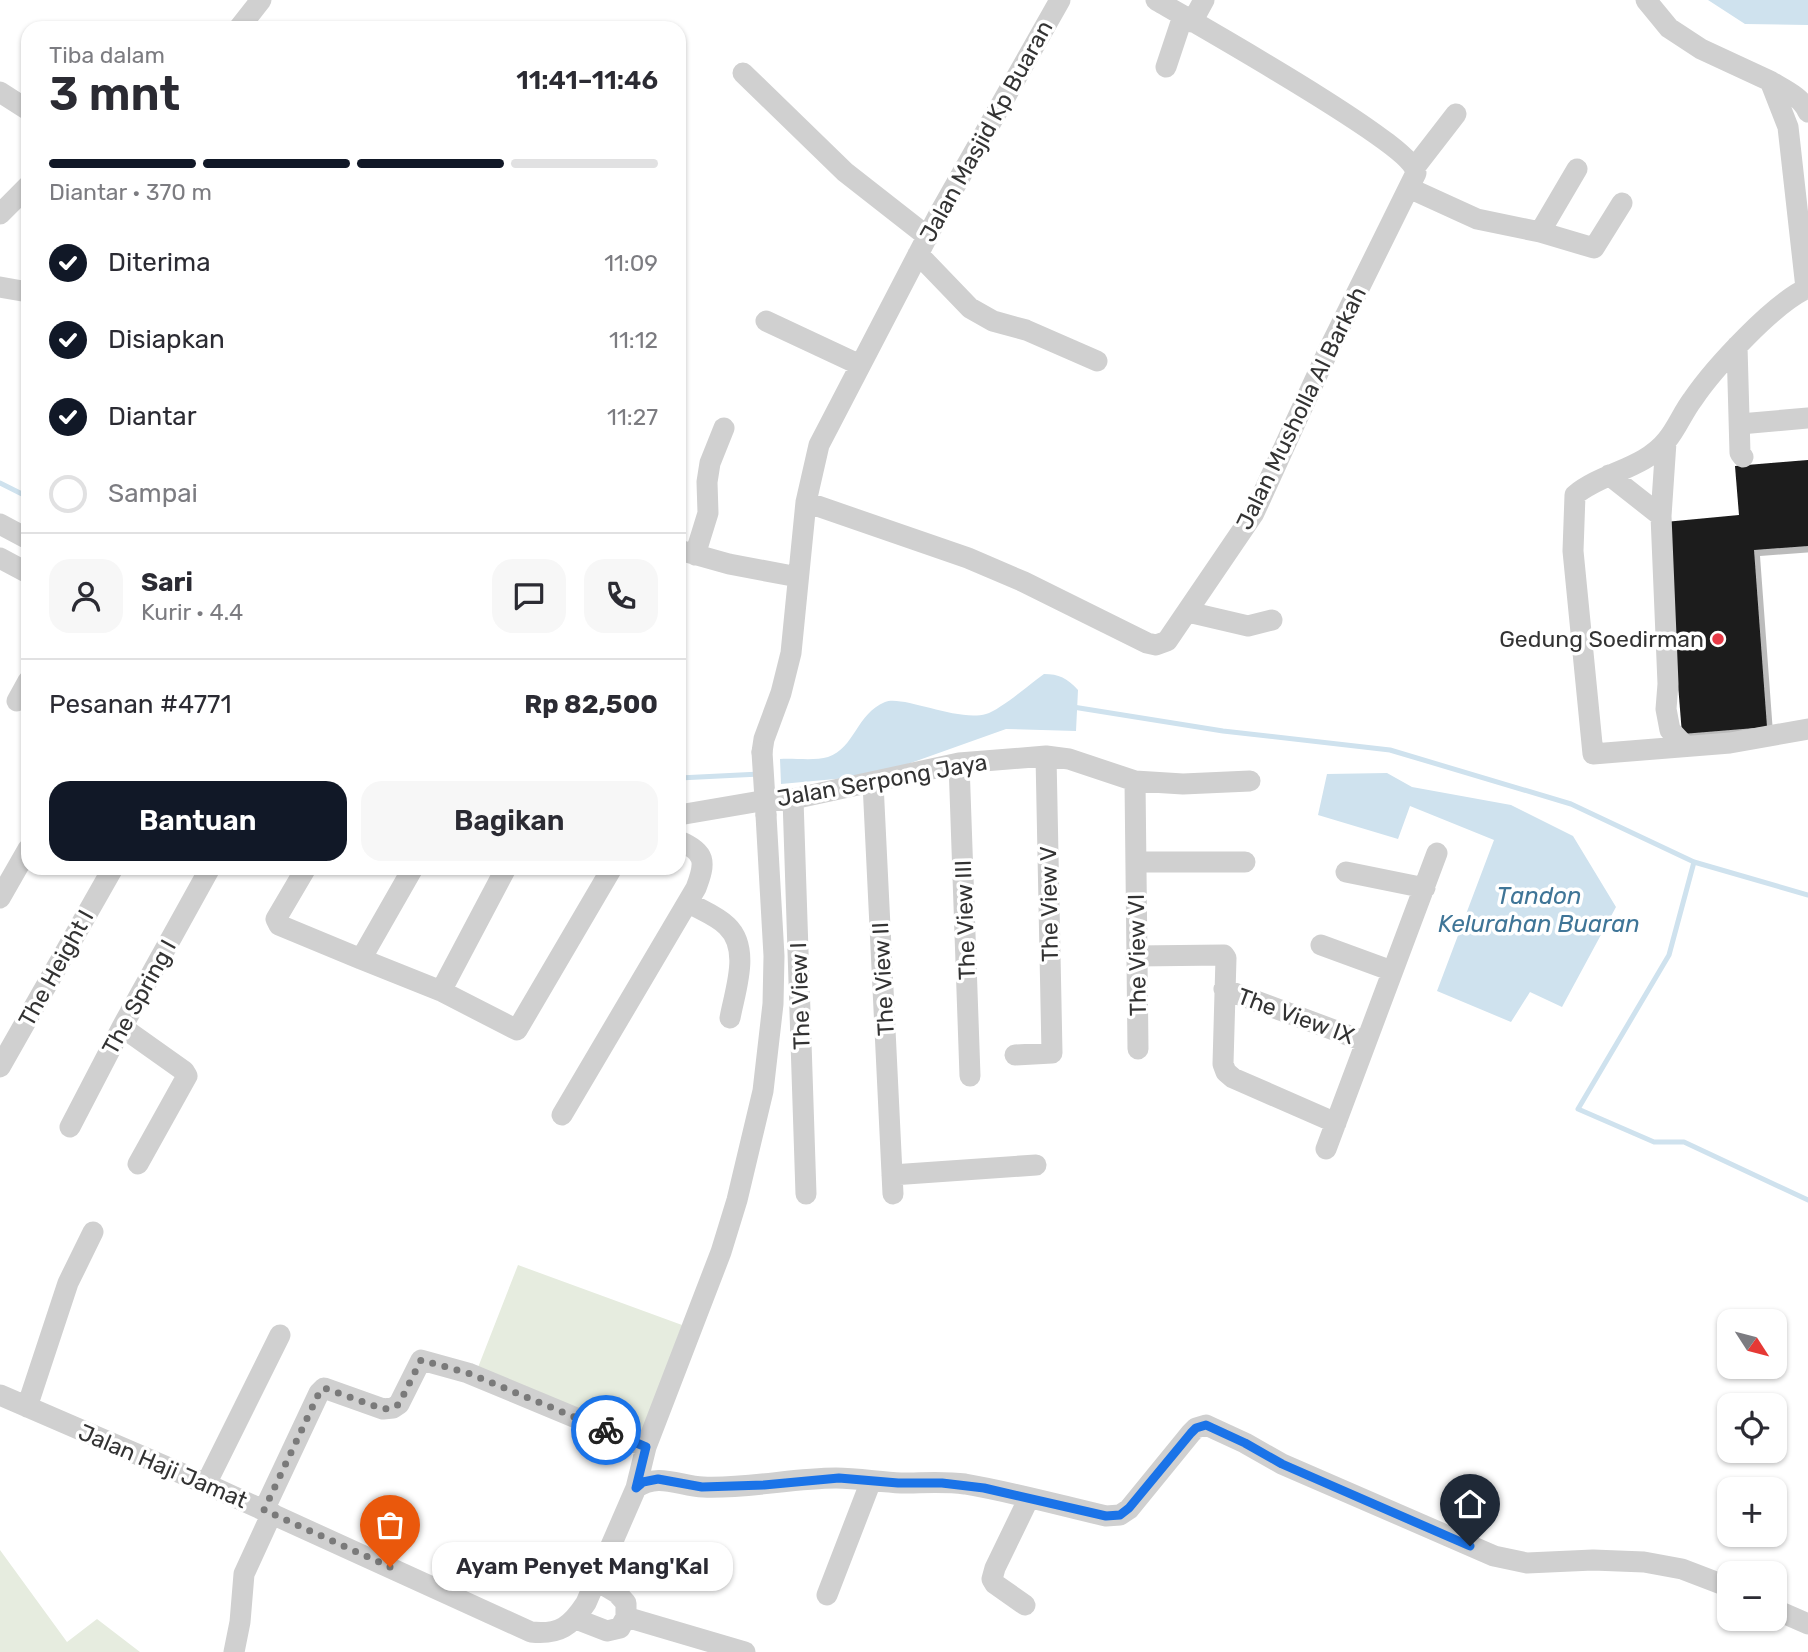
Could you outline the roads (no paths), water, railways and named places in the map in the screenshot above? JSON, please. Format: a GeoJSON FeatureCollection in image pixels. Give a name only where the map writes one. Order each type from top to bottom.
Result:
{"type":"FeatureCollection","features":[{"type":"Feature","properties":{"kind":"street"},"geometry":{"type":"LineString","coordinates":[[244,21],[261,0]]}},
{"type":"Feature","properties":{"kind":"street"},"geometry":{"type":"LineString","coordinates":[[1156,0],[1342,109],[1405,157],[1412,177],[1477,219],[1540,232],[1594,248],[1622,203]]}},
{"type":"Feature","properties":{"kind":"street"},"geometry":{"type":"LineString","coordinates":[[1166,66],[1187,19],[1204,0]]}},
{"type":"Feature","properties":{"kind":"street"},"geometry":{"type":"LineString","coordinates":[[1646,0],[1669,28],[1701,49],[1770,81],[1803,103],[1808,112]]}},
{"type":"Feature","properties":{"kind":"street","name":"Jalan Masjid Kp Buaran"},"geometry":{"type":"LineString","coordinates":[[636,1488],[646,1447],[737,1200],[763,1091],[770,1048],[774,980],[762,752],[791,653],[806,502],[816,453],[1053,3]]}},
{"type":"Feature","properties":{"kind":"street"},"geometry":{"type":"LineString","coordinates":[[743,72],[923,246]]}},
{"type":"Feature","properties":{"kind":"street"},"geometry":{"type":"LineString","coordinates":[[1770,81],[1788,127],[1807,288],[1774,312],[1737,346],[1693,398],[1666,442],[1638,464],[1609,474],[1577,492],[1574,498],[1573,551],[1591,751],[1596,755],[1730,743],[1808,729]]}},
{"type":"Feature","properties":{"kind":"street"},"geometry":{"type":"LineString","coordinates":[[0,92],[21,106]]}},
{"type":"Feature","properties":{"kind":"street","name":"Jalan Musholla Al Barkah"},"geometry":{"type":"LineString","coordinates":[[806,502],[968,558],[1024,582],[1147,643],[1156,645],[1167,641],[1254,513],[1412,177],[1456,114]]}},
{"type":"Feature","properties":{"kind":"street"},"geometry":{"type":"LineString","coordinates":[[1540,232],[1577,169]]}},
{"type":"Feature","properties":{"kind":"street"},"geometry":{"type":"LineString","coordinates":[[1,211],[21,192]]}},
{"type":"Feature","properties":{"kind":"street","name":"Jalan Masjid Kp Buaran"},"geometry":{"type":"LineString","coordinates":[[923,246],[970,308],[993,321],[1026,330],[1097,361]]}},
{"type":"Feature","properties":{"kind":"street"},"geometry":{"type":"LineString","coordinates":[[0,287],[21,291]]}},
{"type":"Feature","properties":{"kind":"street"},"geometry":{"type":"LineString","coordinates":[[765,321],[860,365]]}},
{"type":"Feature","properties":{"kind":"street"},"geometry":{"type":"LineString","coordinates":[[1737,346],[1740,453],[1743,457]]}},
{"type":"Feature","properties":{"kind":"street"},"geometry":{"type":"LineString","coordinates":[[1740,424],[1808,418]]}},
{"type":"Feature","properties":{"kind":"street"},"geometry":{"type":"LineString","coordinates":[[724,428],[710,463],[707,482],[708,513],[687,553],[798,577]]}},
{"type":"Feature","properties":{"kind":"street"},"geometry":{"type":"LineString","coordinates":[[1666,442],[1661,516],[1668,684],[1666,709],[1670,730],[1685,746]]}},
{"type":"Feature","properties":{"kind":"street"},"geometry":{"type":"LineString","coordinates":[[1609,474],[1661,516]]}},
{"type":"Feature","properties":{"kind":"street"},"geometry":{"type":"LineString","coordinates":[[0,524],[21,535]]}},
{"type":"Feature","properties":{"kind":"street"},"geometry":{"type":"LineString","coordinates":[[0,558],[21,569]]}},
{"type":"Feature","properties":{"kind":"street"},"geometry":{"type":"LineString","coordinates":[[1188,612],[1248,626],[1272,620]]}},
{"type":"Feature","properties":{"kind":"street"},"geometry":{"type":"LineString","coordinates":[[17,701],[21,694]]}},
{"type":"Feature","properties":{"kind":"street","name":"Jalan Serpong Jaya"},"geometry":{"type":"LineString","coordinates":[[686,814],[755,802],[793,799],[959,764],[1046,756],[1069,759],[1135,781],[1183,784],[1250,781]]}},
{"type":"Feature","properties":{"kind":"street","name":"The View V"},"geometry":{"type":"LineString","coordinates":[[1014,1055],[1052,1053],[1046,756]]}},
{"type":"Feature","properties":{"kind":"street","name":"The View III"},"geometry":{"type":"LineString","coordinates":[[959,764],[970,1076]]}},
{"type":"Feature","properties":{"kind":"street","name":"The View VI"},"geometry":{"type":"LineString","coordinates":[[1135,781],[1138,1049]]}},
{"type":"Feature","properties":{"kind":"street","name":"The View II"},"geometry":{"type":"LineString","coordinates":[[873,783],[892,1184],[1036,1165]]}},
{"type":"Feature","properties":{"kind":"street","name":"The View I"},"geometry":{"type":"LineString","coordinates":[[793,799],[806,1194]]}},
{"type":"Feature","properties":{"kind":"street"},"geometry":{"type":"LineString","coordinates":[[562,1115],[689,903],[704,870],[702,857],[686,844]]}},
{"type":"Feature","properties":{"kind":"street"},"geometry":{"type":"LineString","coordinates":[[1366,1042],[1437,853]]}},
{"type":"Feature","properties":{"kind":"street"},"geometry":{"type":"LineString","coordinates":[[0,898],[21,861]]}},
{"type":"Feature","properties":{"kind":"street","name":"The View VI"},"geometry":{"type":"LineString","coordinates":[[1136,862],[1245,862]]}},
{"type":"Feature","properties":{"kind":"street"},"geometry":{"type":"LineString","coordinates":[[1346,872],[1425,888]]}},
{"type":"Feature","properties":{"kind":"street","name":"The Height I"},"geometry":{"type":"LineString","coordinates":[[0,1067],[109,875]]}},
{"type":"Feature","properties":{"kind":"street","name":"The Spring I"},"geometry":{"type":"LineString","coordinates":[[70,1127],[206,875]]}},
{"type":"Feature","properties":{"kind":"street"},"geometry":{"type":"LineString","coordinates":[[302,875],[276,919],[279,925],[441,990],[517,1030],[608,875]]}},
{"type":"Feature","properties":{"kind":"street"},"geometry":{"type":"LineString","coordinates":[[361,958],[409,875]]}},
{"type":"Feature","properties":{"kind":"street"},"geometry":{"type":"LineString","coordinates":[[441,990],[502,875]]}},
{"type":"Feature","properties":{"kind":"street"},"geometry":{"type":"LineString","coordinates":[[689,903],[719,919],[735,938],[741,963],[730,1018]]}},
{"type":"Feature","properties":{"kind":"street"},"geometry":{"type":"LineString","coordinates":[[1321,945],[1392,971]]}},
{"type":"Feature","properties":{"kind":"street","name":"The View IX"},"geometry":{"type":"LineString","coordinates":[[1136,956],[1221,953],[1226,958],[1223,1064],[1227,1072],[1336,1123]]}},
{"type":"Feature","properties":{"kind":"street","name":"The View IX"},"geometry":{"type":"LineString","coordinates":[[1224,989],[1366,1042],[1326,1149]]}},
{"type":"Feature","properties":{"kind":"street"},"geometry":{"type":"LineString","coordinates":[[122,1027],[184,1071],[187,1076],[138,1164]]}},
{"type":"Feature","properties":{"kind":"street"},"geometry":{"type":"LineString","coordinates":[[27,1407],[68,1283],[93,1232]]}},
{"type":"Feature","properties":{"kind":"street"},"geometry":{"type":"LineString","coordinates":[[206,1483],[280,1335]]}},
{"type":"Feature","properties":{"kind":"street"},"geometry":{"type":"LineString","coordinates":[[234,1652],[240,1622],[244,1574],[268,1511],[319,1393],[324,1388],[383,1409],[393,1408],[399,1404],[421,1360],[468,1373],[646,1447]]}},
{"type":"Feature","properties":{"kind":"street","name":"Jalan Haji Jamat"},"geometry":{"type":"LineString","coordinates":[[0,1395],[206,1483],[531,1632],[555,1632],[576,1619]]}},
{"type":"Feature","properties":{"kind":"street"},"geometry":{"type":"LineString","coordinates":[[597,1581],[617,1593],[626,1603],[626,1617],[620,1628],[607,1641],[576,1619],[597,1581],[636,1488],[643,1482],[658,1479],[702,1487],[764,1485],[815,1479],[962,1484],[1106,1516],[1120,1515],[1142,1494],[1191,1433],[1206,1425],[1282,1464],[1494,1556],[1527,1563],[1593,1560],[1654,1563],[1682,1569],[1717,1582]]}},
{"type":"Feature","properties":{"kind":"street"},"geometry":{"type":"LineString","coordinates":[[827,1595],[872,1480]]}},
{"type":"Feature","properties":{"kind":"street"},"geometry":{"type":"LineString","coordinates":[[1025,1605],[992,1579],[995,1567],[1028,1498]]}},
{"type":"Feature","properties":{"kind":"street"},"geometry":{"type":"LineString","coordinates":[[1787,1614],[1808,1624]]}},
{"type":"Feature","properties":{"kind":"street"},"geometry":{"type":"LineString","coordinates":[[626,1617],[745,1652]]}},
{"type":"Feature","properties":{"kind":"water"},"geometry":{"type":"Polygon","coordinates":[[[1708,0],[1808,0],[1808,25],[1745,24],[1708,0]]]}},
{"type":"Feature","properties":{"kind":"water"},"geometry":{"type":"Polygon","coordinates":[[[1044,674],[1062,678],[1078,690],[1076,731],[1006,729],[891,770],[846,778],[781,784],[780,759],[817,759],[837,753],[868,714],[885,702],[904,702],[961,715],[986,714],[1044,674]]]}},
{"type":"Feature","properties":{"kind":"water","name":"Tandon Kelurahan Buaran"},"geometry":{"type":"Polygon","coordinates":[[[1387,773],[1412,787],[1511,805],[1573,836],[1616,907],[1562,1007],[1530,992],[1511,1022],[1437,991],[1494,840],[1410,806],[1398,839],[1318,815],[1327,774],[1387,773]]]}},
{"type":"Feature","properties":{"kind":"waterway"},"geometry":{"type":"LineString","coordinates":[[0,483],[21,494]]}},
{"type":"Feature","properties":{"kind":"waterway"},"geometry":{"type":"LineString","coordinates":[[1073,707],[1223,731],[1390,750],[1571,804],[1694,862],[1808,895]]}},
{"type":"Feature","properties":{"kind":"waterway"},"geometry":{"type":"LineString","coordinates":[[686,778],[760,774]]}},
{"type":"Feature","properties":{"kind":"waterway"},"geometry":{"type":"LineString","coordinates":[[1694,862],[1669,955],[1578,1109],[1654,1142],[1684,1142],[1808,1200]]}},
{"type":"Feature","properties":{"kind":"place","name":"Gedung Soedirman"},"geometry":{"type":"Point","coordinates":[1718,639]}},
{"type":"Feature","properties":{"kind":"place","name":"Ayam Penyet Mang'Kal"},"geometry":{"type":"Point","coordinates":[390,1567]}}]}
